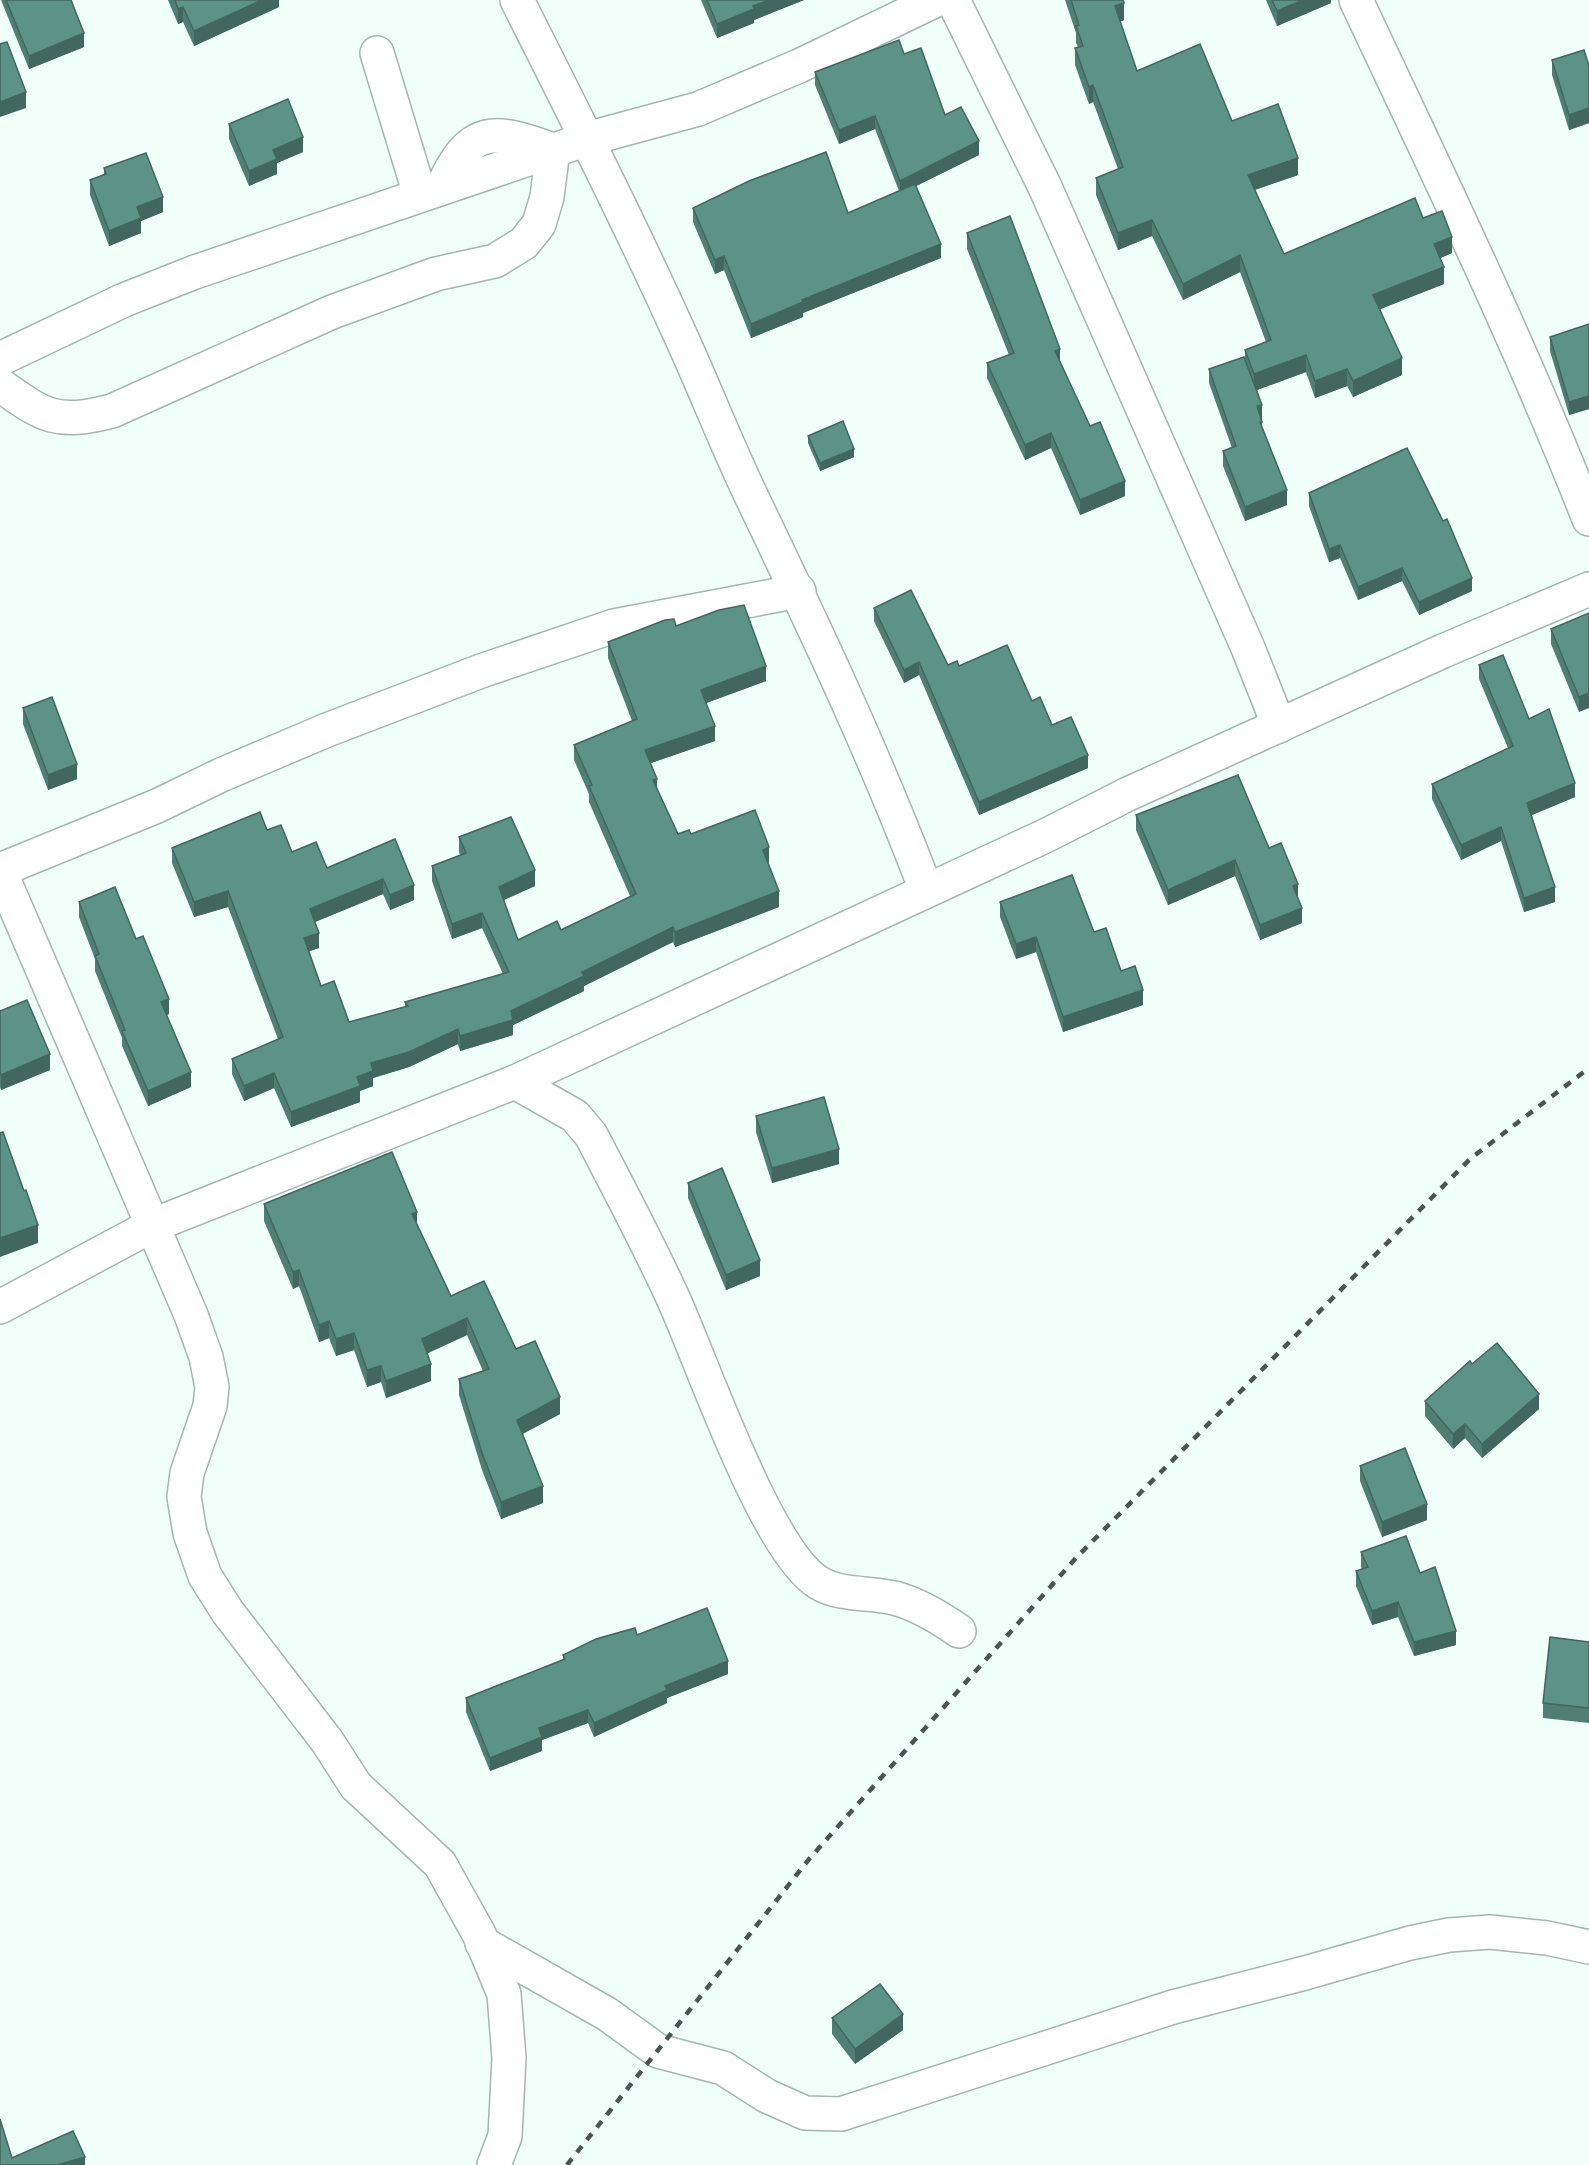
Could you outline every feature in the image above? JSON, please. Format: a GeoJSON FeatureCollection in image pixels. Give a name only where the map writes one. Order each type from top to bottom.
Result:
{"type":"FeatureCollection","features":[{"type":"Feature","properties":{"kind":"street"},"geometry":{"type":"LineString","coordinates":[[517,0],[587,139],[683,340],[756,506],[799,591],[901,822],[926,890]]}},
{"type":"Feature","properties":{"kind":"street"},"geometry":{"type":"LineString","coordinates":[[0,359],[134,296],[552,150],[698,109],[799,66],[936,0]]}},
{"type":"Feature","properties":{"kind":"street"},"geometry":{"type":"LineString","coordinates":[[953,0],[1045,187],[1248,648],[1279,726]]}},
{"type":"Feature","properties":{"kind":"street"},"geometry":{"type":"LineString","coordinates":[[1356,0],[1471,243],[1558,439],[1589,519]]}},
{"type":"Feature","properties":{"kind":"street"},"geometry":{"type":"LineString","coordinates":[[377,53],[431,191]]}},
{"type":"Feature","properties":{"kind":"street"},"geometry":{"type":"LineString","coordinates":[[0,385],[37,409],[58,418],[80,419],[102,414],[332,312],[436,274],[495,261],[524,243],[539,224],[547,197],[552,150]]}},
{"type":"Feature","properties":{"kind":"street"},"geometry":{"type":"LineString","coordinates":[[0,1307],[151,1226],[514,1082],[1045,836],[1128,794],[1443,651],[1589,589]]}},
{"type":"Feature","properties":{"kind":"street"},"geometry":{"type":"LineString","coordinates":[[494,2165],[505,2136],[509,2058],[504,1994],[482,1943],[440,1864],[356,1786],[327,1741],[227,1611],[205,1576],[190,1533],[184,1497],[187,1473],[210,1406],[212,1387],[206,1357],[191,1315],[0,870],[157,806],[221,774],[404,699],[481,671],[614,626],[799,591]]}},
{"type":"Feature","properties":{"kind":"street"},"geometry":{"type":"LineString","coordinates":[[514,1082],[575,1116],[591,1135],[673,1298],[768,1517],[790,1553],[819,1583],[841,1591],[894,1598],[917,1605],[959,1631]]}},
{"type":"Feature","properties":{"kind":"street"},"geometry":{"type":"LineString","coordinates":[[482,1943],[607,2014],[658,2051],[723,2068],[767,2096],[805,2113],[841,2114],[1173,2007],[1410,1943],[1449,1935],[1490,1932],[1547,1938],[1589,1947]]}},
{"type":"Feature","properties":{"kind":"building"},"geometry":{"type":"Polygon","coordinates":[[[6,0],[71,0],[84,33],[29,56],[6,0]]]}},
{"type":"Feature","properties":{"kind":"building"},"geometry":{"type":"Polygon","coordinates":[[[175,0],[262,0],[194,31],[183,7],[178,9],[175,0]]]}},
{"type":"Feature","properties":{"kind":"building"},"geometry":{"type":"Polygon","coordinates":[[[707,0],[769,0],[753,6],[754,9],[717,24],[707,0]]]}},
{"type":"Feature","properties":{"kind":"building"},"geometry":{"type":"Polygon","coordinates":[[[1071,0],[1123,0],[1124,3],[1115,6],[1137,71],[1200,44],[1232,121],[1278,104],[1298,158],[1248,175],[1284,254],[1415,198],[1423,218],[1442,211],[1452,237],[1434,244],[1444,267],[1373,295],[1402,358],[1353,381],[1347,369],[1315,381],[1306,355],[1254,374],[1245,350],[1271,340],[1240,255],[1183,284],[1152,220],[1118,233],[1096,178],[1123,167],[1093,85],[1089,87],[1075,48],[1083,46],[1071,0]]]}},
{"type":"Feature","properties":{"kind":"building"},"geometry":{"type":"Polygon","coordinates":[[[1272,0],[1303,0],[1277,11],[1272,0]]]}},
{"type":"Feature","properties":{"kind":"building"},"geometry":{"type":"Polygon","coordinates":[[[899,40],[904,54],[921,48],[945,115],[961,107],[979,141],[900,181],[875,116],[839,130],[815,72],[899,40]]]}},
{"type":"Feature","properties":{"kind":"building"},"geometry":{"type":"Polygon","coordinates":[[[7,42],[26,92],[0,102],[0,44],[7,42]]]}},
{"type":"Feature","properties":{"kind":"building"},"geometry":{"type":"Polygon","coordinates":[[[1584,50],[1589,66],[1589,108],[1569,115],[1552,60],[1584,50]]]}},
{"type":"Feature","properties":{"kind":"building"},"geometry":{"type":"Polygon","coordinates":[[[288,99],[303,137],[273,150],[277,159],[249,171],[229,124],[288,99]]]}},
{"type":"Feature","properties":{"kind":"building"},"geometry":{"type":"Polygon","coordinates":[[[826,152],[848,213],[915,184],[941,244],[802,300],[803,302],[751,324],[724,256],[715,260],[693,208],[749,181],[826,152]]]}},
{"type":"Feature","properties":{"kind":"building"},"geometry":{"type":"Polygon","coordinates":[[[146,153],[163,197],[137,207],[141,218],[109,231],[90,180],[106,174],[104,168],[146,153]]]}},
{"type":"Feature","properties":{"kind":"building"},"geometry":{"type":"Polygon","coordinates":[[[1010,216],[1060,349],[1055,351],[1090,426],[1100,422],[1125,481],[1080,500],[1051,433],[1025,445],[987,363],[1014,353],[967,233],[1010,216]]]}},
{"type":"Feature","properties":{"kind":"building"},"geometry":{"type":"Polygon","coordinates":[[[1589,324],[1589,396],[1569,402],[1550,337],[1589,324]]]}},
{"type":"Feature","properties":{"kind":"building"},"geometry":{"type":"Polygon","coordinates":[[[1244,357],[1262,405],[1257,406],[1262,422],[1260,422],[1287,490],[1245,507],[1223,451],[1236,446],[1209,369],[1244,357]]]}},
{"type":"Feature","properties":{"kind":"building"},"geometry":{"type":"Polygon","coordinates":[[[843,421],[854,449],[820,463],[808,436],[843,421]]]}},
{"type":"Feature","properties":{"kind":"building"},"geometry":{"type":"Polygon","coordinates":[[[1407,448],[1443,521],[1447,519],[1472,578],[1419,602],[1402,568],[1358,587],[1340,545],[1329,549],[1309,493],[1407,448]]]}},
{"type":"Feature","properties":{"kind":"building"},"geometry":{"type":"Polygon","coordinates":[[[911,590],[948,665],[957,661],[959,666],[1007,645],[1032,701],[1040,697],[1052,725],[1071,717],[1088,755],[979,802],[919,662],[904,670],[874,608],[911,590]]]}},
{"type":"Feature","properties":{"kind":"building"},"geometry":{"type":"Polygon","coordinates":[[[744,605],[766,666],[701,690],[715,726],[645,750],[657,779],[653,780],[678,834],[689,830],[691,834],[755,810],[769,847],[763,850],[779,891],[675,932],[673,927],[582,972],[584,976],[511,1011],[513,1020],[460,1036],[458,1029],[409,1052],[371,1063],[373,1071],[357,1077],[360,1086],[291,1112],[274,1073],[244,1086],[232,1059],[283,1037],[228,891],[194,902],[172,848],[260,812],[267,830],[281,825],[292,852],[316,842],[327,868],[395,839],[414,885],[390,895],[383,879],[310,909],[319,933],[304,938],[321,986],[334,981],[349,1022],[408,1006],[405,1002],[509,972],[482,913],[452,924],[432,866],[466,853],[459,837],[511,817],[535,870],[499,887],[518,940],[557,921],[561,930],[636,894],[589,786],[592,785],[574,745],[637,719],[608,642],[665,620],[674,619],[676,626],[719,610],[744,605]]]}},
{"type":"Feature","properties":{"kind":"building"},"geometry":{"type":"Polygon","coordinates":[[[1589,613],[1589,693],[1579,697],[1551,629],[1589,613]]]}},
{"type":"Feature","properties":{"kind":"building"},"geometry":{"type":"Polygon","coordinates":[[[1503,655],[1529,719],[1549,709],[1575,783],[1527,803],[1555,887],[1524,898],[1501,827],[1461,845],[1432,784],[1513,746],[1479,665],[1503,655]]]}},
{"type":"Feature","properties":{"kind":"building"},"geometry":{"type":"Polygon","coordinates":[[[52,697],[77,764],[48,775],[23,708],[52,697]]]}},
{"type":"Feature","properties":{"kind":"building"},"geometry":{"type":"Polygon","coordinates":[[[1238,775],[1269,848],[1281,843],[1298,884],[1293,886],[1302,908],[1260,925],[1235,860],[1168,890],[1136,815],[1238,775]]]}},
{"type":"Feature","properties":{"kind":"building"},"geometry":{"type":"Polygon","coordinates":[[[1072,875],[1094,932],[1106,928],[1121,971],[1135,966],[1143,990],[1063,1017],[1036,937],[1016,944],[1000,902],[1072,875]]]}},
{"type":"Feature","properties":{"kind":"building"},"geometry":{"type":"Polygon","coordinates":[[[115,887],[136,939],[143,936],[169,999],[161,1002],[191,1072],[148,1091],[122,1031],[125,1030],[95,956],[99,954],[79,902],[115,887]]]}},
{"type":"Feature","properties":{"kind":"building"},"geometry":{"type":"Polygon","coordinates":[[[27,1000],[50,1054],[1,1075],[0,1011],[27,1000]]]}},
{"type":"Feature","properties":{"kind":"building"},"geometry":{"type":"Polygon","coordinates":[[[824,1097],[839,1149],[772,1168],[756,1116],[824,1097]]]}},
{"type":"Feature","properties":{"kind":"building"},"geometry":{"type":"Polygon","coordinates":[[[3,1132],[38,1225],[0,1238],[0,1133],[3,1132]]]}},
{"type":"Feature","properties":{"kind":"building"},"geometry":{"type":"Polygon","coordinates":[[[392,1152],[417,1212],[412,1214],[451,1296],[484,1281],[516,1349],[535,1341],[560,1397],[517,1420],[543,1486],[501,1502],[482,1453],[459,1379],[489,1369],[467,1318],[422,1339],[431,1364],[386,1381],[381,1366],[367,1370],[354,1333],[336,1339],[329,1321],[319,1325],[299,1270],[293,1272],[264,1204],[392,1152]]]}},
{"type":"Feature","properties":{"kind":"building"},"geometry":{"type":"Polygon","coordinates":[[[722,1168],[760,1260],[726,1275],[688,1183],[722,1168]]]}},
{"type":"Feature","properties":{"kind":"building"},"geometry":{"type":"Polygon","coordinates":[[[1497,1343],[1539,1394],[1482,1444],[1465,1424],[1453,1434],[1425,1401],[1470,1361],[1472,1364],[1497,1343]]]}},
{"type":"Feature","properties":{"kind":"building"},"geometry":{"type":"Polygon","coordinates":[[[1405,1448],[1427,1504],[1382,1522],[1360,1466],[1405,1448]]]}},
{"type":"Feature","properties":{"kind":"building"},"geometry":{"type":"Polygon","coordinates":[[[1406,1536],[1420,1573],[1435,1567],[1456,1631],[1414,1642],[1398,1602],[1372,1611],[1356,1571],[1368,1567],[1361,1552],[1406,1536]]]}},
{"type":"Feature","properties":{"kind":"building"},"geometry":{"type":"Polygon","coordinates":[[[707,1608],[728,1661],[665,1686],[667,1690],[594,1723],[588,1710],[539,1728],[542,1737],[490,1758],[466,1698],[565,1659],[563,1655],[596,1639],[635,1628],[637,1635],[707,1608]]]}},
{"type":"Feature","properties":{"kind":"building"},"geometry":{"type":"Polygon","coordinates":[[[1550,1637],[1589,1642],[1589,1708],[1543,1703],[1550,1637]]]}},
{"type":"Feature","properties":{"kind":"building"},"geometry":{"type":"Polygon","coordinates":[[[880,1984],[903,2014],[855,2049],[832,2018],[880,1984]]]}},
{"type":"Feature","properties":{"kind":"building"},"geometry":{"type":"Polygon","coordinates":[[[0,2119],[12,2158],[73,2131],[85,2157],[57,2165],[0,2165],[0,2119]]]}},
{"type":"Feature","properties":{"kind":"railway"},"geometry":{"type":"LineString","coordinates":[[567,2165],[810,1858],[1076,1558],[1470,1159],[1589,1068]]}}]}
